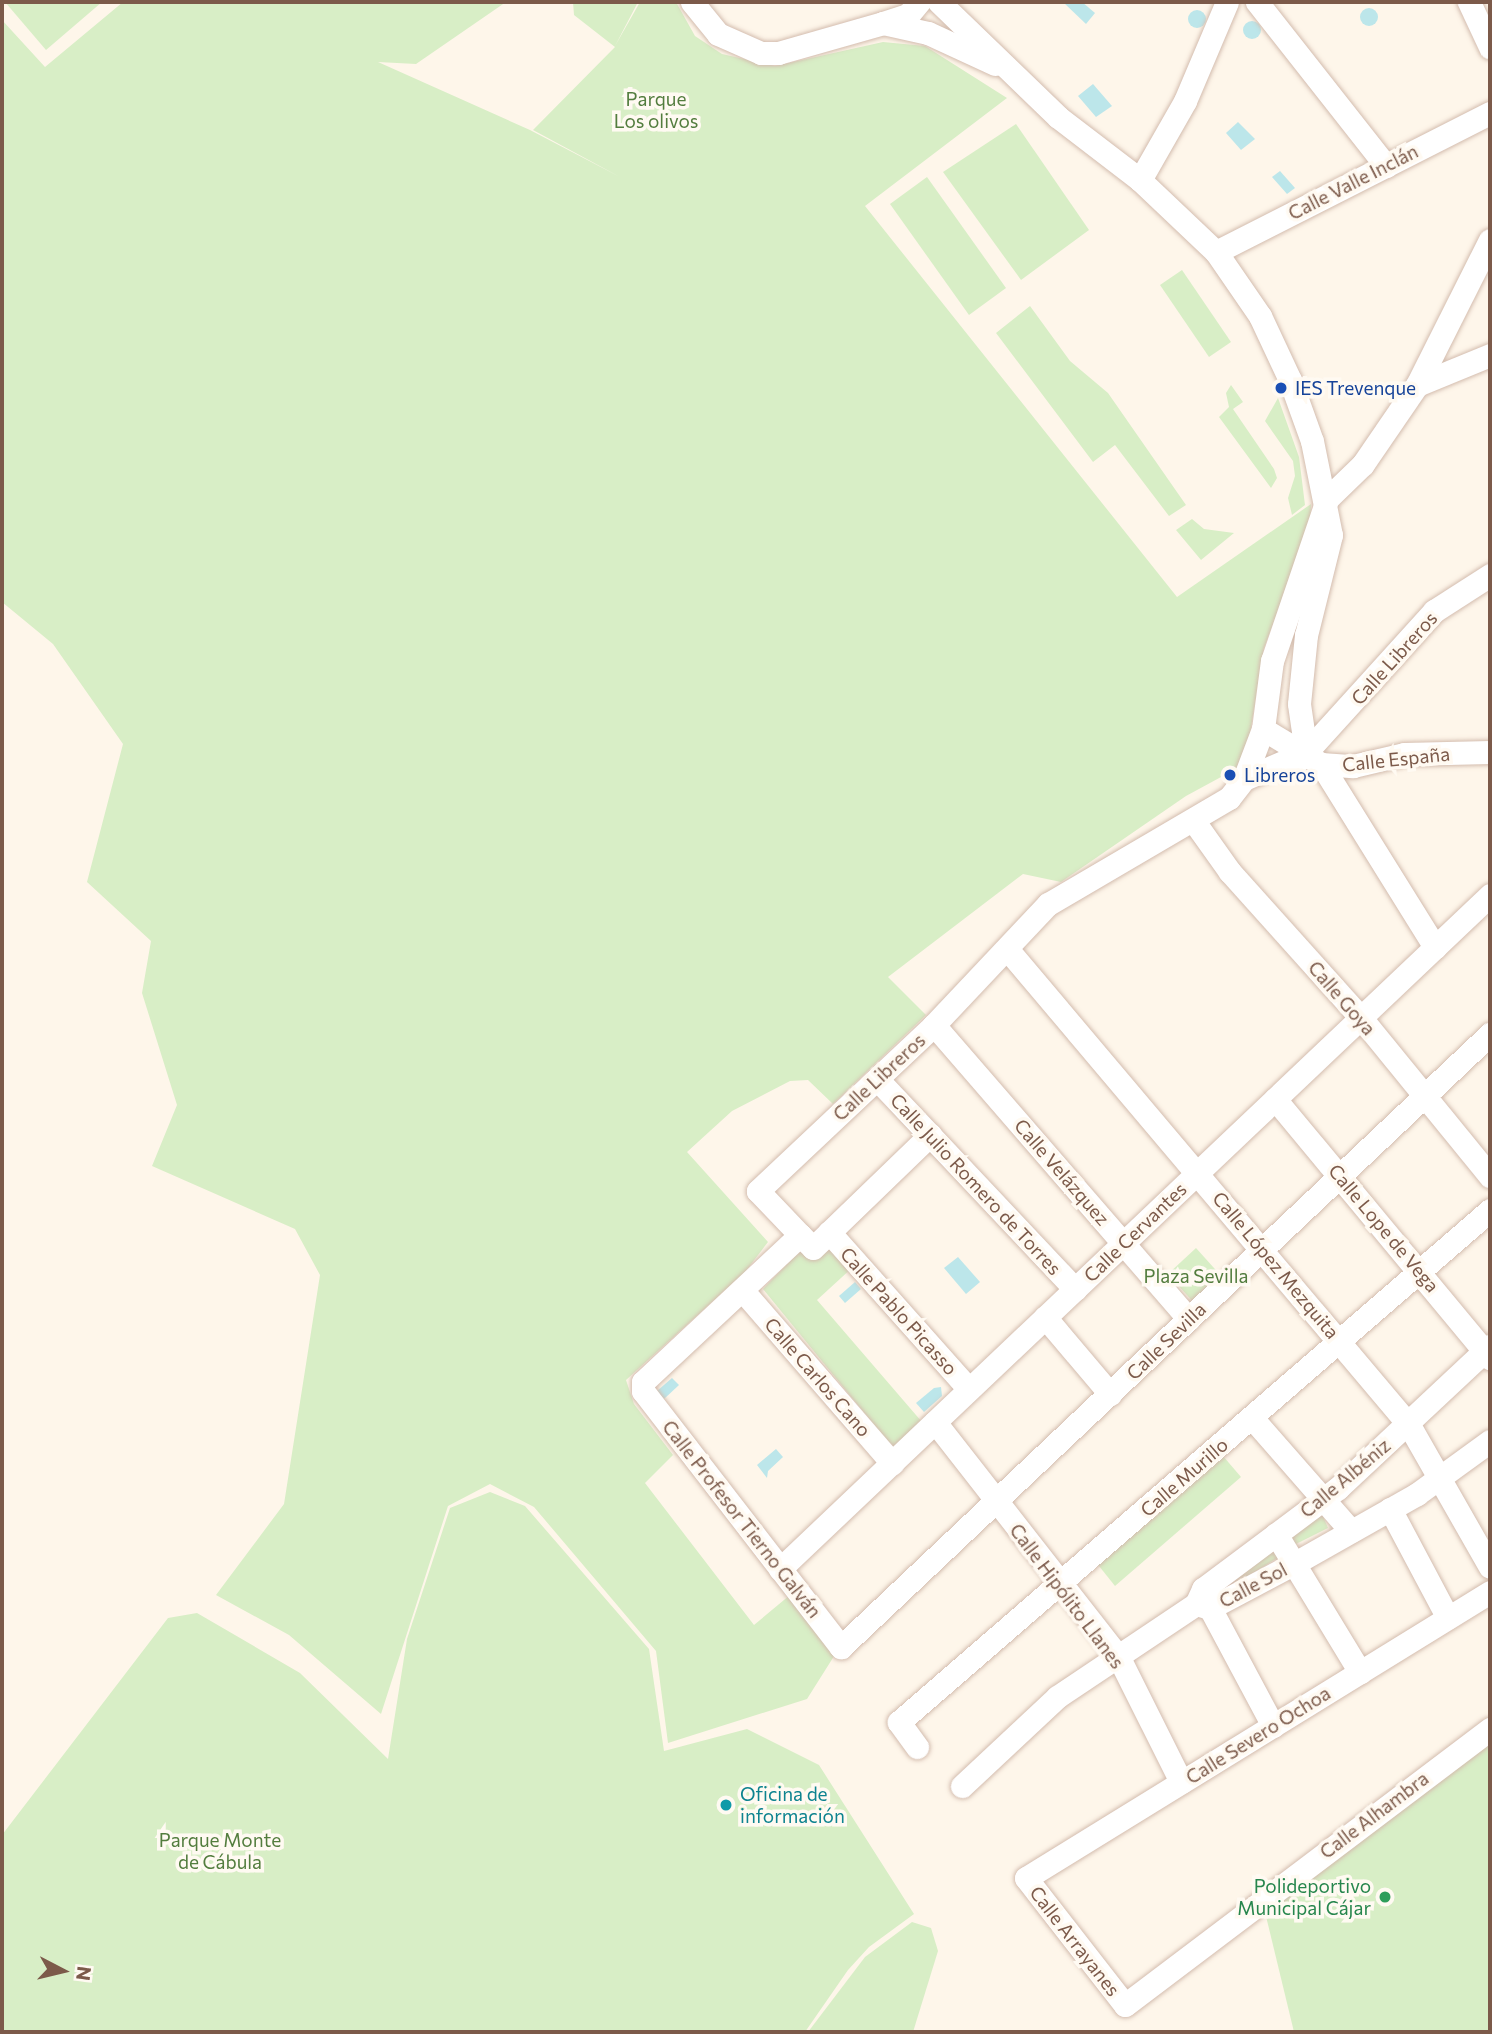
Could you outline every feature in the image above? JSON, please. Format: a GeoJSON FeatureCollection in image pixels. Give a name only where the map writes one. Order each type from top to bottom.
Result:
{"type":"FeatureCollection","features":[{"type":"Feature","properties":{"kind":"street"},"geometry":{"type":"LineString","coordinates":[[692,2],[718,34],[761,53],[778,53],[884,23],[908,15],[919,2]]}},
{"type":"Feature","properties":{"kind":"street"},"geometry":{"type":"LineString","coordinates":[[940,2],[1023,84],[1140,180],[1216,252],[1260,316],[1290,380],[1327,499],[1331,535],[1306,635],[1299,704],[1313,758],[1435,947]]}},
{"type":"Feature","properties":{"kind":"street"},"geometry":{"type":"LineString","coordinates":[[1140,180],[1185,101],[1227,2]]}},
{"type":"Feature","properties":{"kind":"street"},"geometry":{"type":"LineString","coordinates":[[1256,2],[1386,166]]}},
{"type":"Feature","properties":{"kind":"street"},"geometry":{"type":"LineString","coordinates":[[1469,2],[1490,47]]}},
{"type":"Feature","properties":{"kind":"street"},"geometry":{"type":"LineString","coordinates":[[884,23],[953,42],[1023,84]]}},
{"type":"Feature","properties":{"kind":"street","name":"Calle Valle Inclán"},"geometry":{"type":"LineString","coordinates":[[1216,252],[1490,113]]}},
{"type":"Feature","properties":{"kind":"street"},"geometry":{"type":"LineString","coordinates":[[1244,779],[1263,729],[1272,662],[1327,499],[1363,464],[1417,385],[1490,240]]}},
{"type":"Feature","properties":{"kind":"street"},"geometry":{"type":"LineString","coordinates":[[1417,385],[1490,355]]}},
{"type":"Feature","properties":{"kind":"street","name":"Calle Libreros"},"geometry":{"type":"LineString","coordinates":[[1229,798],[1239,799],[1294,766],[1313,758],[1434,611],[1490,575]]}},
{"type":"Feature","properties":{"kind":"street"},"geometry":{"type":"LineString","coordinates":[[1263,729],[1313,758]]}},
{"type":"Feature","properties":{"kind":"street","name":"Calle España"},"geometry":{"type":"LineString","coordinates":[[1313,758],[1353,766],[1404,754],[1490,752]]}},
{"type":"Feature","properties":{"kind":"street","name":"Calle Libreros"},"geometry":{"type":"LineString","coordinates":[[800,1235],[758,1191],[934,1025],[1008,950],[1048,904],[1229,798],[1244,779],[1313,758]]}},
{"type":"Feature","properties":{"kind":"street","name":"Calle Goya"},"geometry":{"type":"LineString","coordinates":[[1194,820],[1230,872],[1361,1018],[1490,1176]]}},
{"type":"Feature","properties":{"kind":"street","name":"Calle Cervantes"},"geometry":{"type":"LineString","coordinates":[[780,1569],[1435,947],[1488,903]]}},
{"type":"Feature","properties":{"kind":"street","name":"Calle López Mezquita"},"geometry":{"type":"LineString","coordinates":[[1008,950],[1409,1425],[1490,1567]]}},
{"type":"Feature","properties":{"kind":"street","name":"Calle Velázquez"},"geometry":{"type":"LineString","coordinates":[[934,1025],[1189,1320]]}},
{"type":"Feature","properties":{"kind":"street","name":"Calle Sevilla"},"geometry":{"type":"LineString","coordinates":[[841,1647],[1189,1320],[1339,1174],[1487,1044]]}},
{"type":"Feature","properties":{"kind":"street","name":"Calle Julio Romero de Torres"},"geometry":{"type":"LineString","coordinates":[[877,1079],[1075,1289]]}},
{"type":"Feature","properties":{"kind":"street","name":"Calle Lope de Vega"},"geometry":{"type":"LineString","coordinates":[[1275,1100],[1488,1351]]}},
{"type":"Feature","properties":{"kind":"street"},"geometry":{"type":"LineString","coordinates":[[743,1291],[800,1235],[813,1248],[930,1135]]}},
{"type":"Feature","properties":{"kind":"street","name":"Calle Murillo"},"geometry":{"type":"LineString","coordinates":[[917,1747],[899,1722],[1422,1272],[1490,1210]]}},
{"type":"Feature","properties":{"kind":"street","name":"Calle Pablo Picasso"},"geometry":{"type":"LineString","coordinates":[[830,1232],[969,1389]]}},
{"type":"Feature","properties":{"kind":"street","name":"Calle Profesor Tierno Galván"},"geometry":{"type":"LineString","coordinates":[[743,1291],[643,1382],[643,1391],[841,1647]]}},
{"type":"Feature","properties":{"kind":"street","name":"Calle Carlos Cano"},"geometry":{"type":"LineString","coordinates":[[743,1291],[892,1463]]}},
{"type":"Feature","properties":{"kind":"street"},"geometry":{"type":"LineString","coordinates":[[1045,1317],[1110,1394]]}},
{"type":"Feature","properties":{"kind":"street","name":"Calle Albéniz"},"geometry":{"type":"LineString","coordinates":[[1203,1606],[1203,1589],[1321,1501],[1409,1425],[1488,1351]]}},
{"type":"Feature","properties":{"kind":"street"},"geometry":{"type":"LineString","coordinates":[[1252,1419],[1321,1501],[1351,1531]]}},
{"type":"Feature","properties":{"kind":"street","name":"Calle Hipólito Llanes"},"geometry":{"type":"LineString","coordinates":[[935,1422],[1059,1585],[1118,1656],[1181,1782]]}},
{"type":"Feature","properties":{"kind":"street","name":"Calle Sol"},"geometry":{"type":"LineString","coordinates":[[962,1786],[1057,1697],[1118,1656],[1203,1606],[1295,1563],[1390,1509],[1440,1478],[1490,1441]]}},
{"type":"Feature","properties":{"kind":"street"},"geometry":{"type":"LineString","coordinates":[[1390,1509],[1448,1618]]}},
{"type":"Feature","properties":{"kind":"street"},"geometry":{"type":"LineString","coordinates":[[1276,1534],[1360,1672]]}},
{"type":"Feature","properties":{"kind":"street","name":"Calle Severo Ochoa"},"geometry":{"type":"LineString","coordinates":[[1026,1878],[1490,1592]]}},
{"type":"Feature","properties":{"kind":"street"},"geometry":{"type":"LineString","coordinates":[[1203,1606],[1273,1726]]}},
{"type":"Feature","properties":{"kind":"street","name":"Calle Alhambra"},"geometry":{"type":"LineString","coordinates":[[1125,2005],[1490,1729]]}},
{"type":"Feature","properties":{"kind":"street","name":"Calle Arrayanes"},"geometry":{"type":"LineString","coordinates":[[1026,1878],[1125,2005]]}},
{"type":"Feature","properties":{"kind":"green space"},"geometry":{"type":"Polygon","coordinates":[[[5,2],[102,2],[46,50],[5,2]]]}},
{"type":"Feature","properties":{"kind":"green space","name":"Parque Los olivos"},"geometry":{"type":"Polygon","coordinates":[[[123,2],[506,2],[416,64],[378,62],[530,130],[620,177],[533,130],[615,47],[574,15],[573,2],[638,2],[615,46],[640,2],[676,2],[695,36],[722,54],[775,66],[883,42],[925,46],[1007,98],[865,206],[1177,597],[1311,504],[1310,525],[1264,648],[1245,764],[1186,796],[1061,882],[1023,874],[888,977],[926,1015],[833,1104],[808,1080],[790,1081],[732,1111],[687,1152],[768,1242],[745,1272],[626,1380],[634,1404],[673,1455],[645,1483],[754,1625],[790,1595],[836,1653],[807,1699],[668,1743],[656,1651],[534,1507],[490,1484],[448,1506],[381,1714],[289,1635],[216,1595],[284,1504],[320,1275],[295,1229],[152,1166],[177,1105],[142,993],[151,941],[87,882],[123,744],[53,644],[2,602],[2,20],[45,67],[123,2]]]}},
{"type":"Feature","properties":{"kind":"green space"},"geometry":{"type":"Polygon","coordinates":[[[1016,124],[1089,230],[1021,280],[943,172],[1016,124]]]}},
{"type":"Feature","properties":{"kind":"green space"},"geometry":{"type":"Polygon","coordinates":[[[927,177],[1006,288],[969,315],[890,204],[927,177]]]}},
{"type":"Feature","properties":{"kind":"green space"},"geometry":{"type":"Polygon","coordinates":[[[1182,270],[1231,342],[1209,357],[1160,285],[1182,270]]]}},
{"type":"Feature","properties":{"kind":"green space"},"geometry":{"type":"Polygon","coordinates":[[[1030,306],[1070,361],[1108,393],[1186,505],[1169,516],[1115,445],[1093,462],[996,333],[1030,306]]]}},
{"type":"Feature","properties":{"kind":"green space"},"geometry":{"type":"Polygon","coordinates":[[[1231,385],[1243,402],[1233,409],[1274,469],[1277,478],[1271,488],[1219,417],[1229,407],[1226,393],[1231,385]]]}},
{"type":"Feature","properties":{"kind":"green space"},"geometry":{"type":"Polygon","coordinates":[[[1278,398],[1299,457],[1305,505],[1292,515],[1288,498],[1295,476],[1293,461],[1265,421],[1278,398]]]}},
{"type":"Feature","properties":{"kind":"green space"},"geometry":{"type":"Polygon","coordinates":[[[1192,519],[1204,529],[1234,533],[1201,560],[1176,530],[1192,519]]]}},
{"type":"Feature","properties":{"kind":"green space"},"geometry":{"type":"Polygon","coordinates":[[[832,1245],[853,1267],[817,1300],[922,1422],[893,1448],[763,1289],[799,1252],[813,1256],[832,1245]]]}},
{"type":"Feature","properties":{"kind":"green space","name":"Plaza Sevilla"},"geometry":{"type":"Polygon","coordinates":[[[1196,1248],[1223,1278],[1195,1304],[1168,1274],[1196,1248]]]}},
{"type":"Feature","properties":{"kind":"green space"},"geometry":{"type":"Polygon","coordinates":[[[1223,1456],[1241,1477],[1115,1586],[1095,1561],[1223,1456]]]}},
{"type":"Feature","properties":{"kind":"green space","name":"Parque Monte de Cábula"},"geometry":{"type":"Polygon","coordinates":[[[490,1492],[525,1506],[649,1649],[664,1751],[747,1729],[819,1765],[914,1914],[869,1947],[848,1970],[805,2032],[2,2032],[2,1835],[168,1618],[197,1613],[300,1673],[388,1759],[407,1639],[450,1508],[490,1492]]]}},
{"type":"Feature","properties":{"kind":"green space"},"geometry":{"type":"Polygon","coordinates":[[[1322,1514],[1328,1528],[1294,1545],[1292,1535],[1322,1514]]]}},
{"type":"Feature","properties":{"kind":"green space"},"geometry":{"type":"Polygon","coordinates":[[[1274,1547],[1279,1557],[1218,1595],[1214,1590],[1274,1547]]]}},
{"type":"Feature","properties":{"kind":"green space","name":"Polideportivo Municipal Cájar"},"geometry":{"type":"Polygon","coordinates":[[[1490,1739],[1490,2032],[1294,2032],[1264,1908],[1490,1739]]]}},
{"type":"Feature","properties":{"kind":"green space"},"geometry":{"type":"Polygon","coordinates":[[[912,1922],[931,1928],[938,1951],[913,2032],[808,2032],[865,1957],[912,1922]]]}},
{"type":"Feature","properties":{"kind":"water"},"geometry":{"type":"Polygon","coordinates":[[[1082,2],[1095,13],[1086,24],[1064,3],[1082,2]]]}},
{"type":"Feature","properties":{"kind":"water"},"geometry":{"type":"Polygon","coordinates":[[[1369,8],[1375,11],[1378,17],[1375,23],[1369,26],[1363,23],[1360,17],[1363,11],[1369,8]]]}},
{"type":"Feature","properties":{"kind":"water"},"geometry":{"type":"Polygon","coordinates":[[[1197,10],[1205,15],[1206,19],[1201,27],[1197,28],[1189,23],[1188,19],[1193,11],[1197,10]]]}},
{"type":"Feature","properties":{"kind":"water"},"geometry":{"type":"Polygon","coordinates":[[[1248,21],[1256,21],[1261,30],[1259,37],[1248,39],[1243,34],[1243,26],[1248,21]]]}},
{"type":"Feature","properties":{"kind":"water"},"geometry":{"type":"Polygon","coordinates":[[[1093,84],[1112,106],[1096,117],[1078,96],[1093,84]]]}},
{"type":"Feature","properties":{"kind":"water"},"geometry":{"type":"Polygon","coordinates":[[[1238,122],[1255,139],[1241,150],[1226,133],[1238,122]]]}},
{"type":"Feature","properties":{"kind":"water"},"geometry":{"type":"Polygon","coordinates":[[[1280,171],[1295,188],[1287,194],[1272,177],[1280,171]]]}},
{"type":"Feature","properties":{"kind":"water"},"geometry":{"type":"Polygon","coordinates":[[[958,1257],[980,1282],[966,1294],[944,1268],[958,1257]]]}},
{"type":"Feature","properties":{"kind":"water"},"geometry":{"type":"Polygon","coordinates":[[[855,1282],[861,1289],[845,1303],[839,1296],[855,1282]]]}},
{"type":"Feature","properties":{"kind":"water"},"geometry":{"type":"Polygon","coordinates":[[[672,1378],[679,1385],[664,1399],[657,1391],[672,1378]]]}},
{"type":"Feature","properties":{"kind":"water"},"geometry":{"type":"Polygon","coordinates":[[[941,1387],[942,1396],[924,1412],[916,1403],[934,1388],[941,1387]]]}},
{"type":"Feature","properties":{"kind":"water"},"geometry":{"type":"Polygon","coordinates":[[[776,1449],[783,1457],[768,1471],[767,1478],[757,1465],[776,1449]]]}},
{"type":"Feature","properties":{"kind":"place","name":"IES Trevenque"},"geometry":{"type":"Point","coordinates":[1281,388]}},
{"type":"Feature","properties":{"kind":"place","name":"Libreros"},"geometry":{"type":"Point","coordinates":[1230,775]}},
{"type":"Feature","properties":{"kind":"place","name":"Oficina de información"},"geometry":{"type":"Point","coordinates":[726,1805]}},
{"type":"Feature","properties":{"kind":"place","name":"Polideportivo Municipal Cájar"},"geometry":{"type":"Point","coordinates":[1385,1897]}}]}
